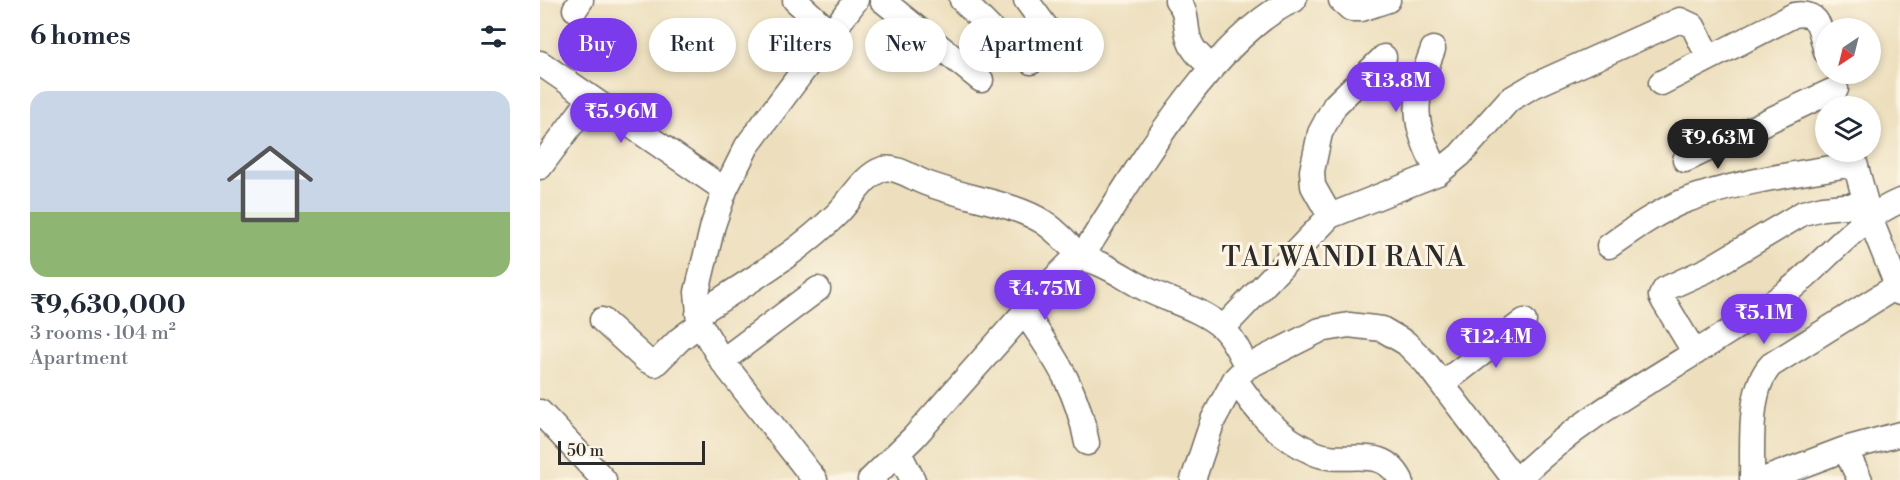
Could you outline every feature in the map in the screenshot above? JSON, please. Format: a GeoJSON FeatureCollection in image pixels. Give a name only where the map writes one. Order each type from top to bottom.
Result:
{"type":"FeatureCollection","features":[{"type":"Feature","properties":{"kind":"street"},"geometry":{"type":"LineString","coordinates":[[795,0],[815,18]]}},
{"type":"Feature","properties":{"kind":"street"},"geometry":{"type":"LineString","coordinates":[[843,18],[856,0]]}},
{"type":"Feature","properties":{"kind":"street"},"geometry":{"type":"LineString","coordinates":[[882,0],[981,80]]}},
{"type":"Feature","properties":{"kind":"street"},"geometry":{"type":"LineString","coordinates":[[962,0],[980,18]]}},
{"type":"Feature","properties":{"kind":"street"},"geometry":{"type":"LineString","coordinates":[[1026,0],[1039,18]]}},
{"type":"Feature","properties":{"kind":"street"},"geometry":{"type":"LineString","coordinates":[[1177,0],[1186,16],[1190,42],[1196,52],[1213,68]]}},
{"type":"Feature","properties":{"kind":"street"},"geometry":{"type":"LineString","coordinates":[[1341,0],[1351,9],[1361,9],[1388,0]]}},
{"type":"Feature","properties":{"kind":"street"},"geometry":{"type":"LineString","coordinates":[[870,480],[899,453],[1053,280],[1069,264],[1081,258],[1146,156],[1213,68],[1281,3]]}},
{"type":"Feature","properties":{"kind":"street"},"geometry":{"type":"LineString","coordinates":[[1661,83],[1794,15],[1805,13],[1815,20]]}},
{"type":"Feature","properties":{"kind":"street"},"geometry":{"type":"LineString","coordinates":[[1223,328],[1330,216],[1438,173],[1460,154],[1509,100],[1531,87],[1680,20],[1693,26],[1709,58]]}},
{"type":"Feature","properties":{"kind":"street"},"geometry":{"type":"LineString","coordinates":[[1433,49],[1416,105],[1422,142],[1438,173]]}},
{"type":"Feature","properties":{"kind":"street"},"geometry":{"type":"LineString","coordinates":[[1330,216],[1313,186],[1312,171],[1320,133],[1335,105],[1384,57]]}},
{"type":"Feature","properties":{"kind":"street"},"geometry":{"type":"LineString","coordinates":[[540,63],[725,190]]}},
{"type":"Feature","properties":{"kind":"street"},"geometry":{"type":"LineString","coordinates":[[803,72],[747,146],[725,190],[713,225],[697,292],[699,319],[722,361],[815,480]]}},
{"type":"Feature","properties":{"kind":"street"},"geometry":{"type":"LineString","coordinates":[[1685,160],[1836,90]]}},
{"type":"Feature","properties":{"kind":"street"},"geometry":{"type":"LineString","coordinates":[[540,167],[591,98]]}},
{"type":"Feature","properties":{"kind":"street"},"geometry":{"type":"LineString","coordinates":[[1609,246],[1647,220],[1683,202],[1838,162]]}},
{"type":"Feature","properties":{"kind":"street"},"geometry":{"type":"LineString","coordinates":[[1752,480],[1755,398],[1762,374],[1771,366],[1899,290],[1868,211],[1854,162]]}},
{"type":"Feature","properties":{"kind":"street"},"geometry":{"type":"LineString","coordinates":[[602,320],[646,360],[655,364],[699,319],[808,240],[837,214],[874,173],[885,168],[959,196],[1020,210],[1062,236],[1081,258],[1098,261],[1151,291],[1201,313],[1223,328],[1235,344],[1241,373],[1256,409],[1294,443],[1318,455],[1344,459],[1372,457],[1395,468],[1401,480]]}},
{"type":"Feature","properties":{"kind":"street"},"geometry":{"type":"LineString","coordinates":[[1695,353],[1661,296],[1665,289],[1707,270],[1803,213],[1823,208],[1868,211],[1900,201]]}},
{"type":"Feature","properties":{"kind":"street"},"geometry":{"type":"LineString","coordinates":[[1193,480],[1213,420],[1241,373],[1320,330],[1349,325],[1382,328],[1406,343],[1442,384],[1516,480],[1561,442],[1637,388],[1742,324],[1812,273],[1868,211]]}},
{"type":"Feature","properties":{"kind":"street"},"geometry":{"type":"LineString","coordinates":[[722,361],[818,290]]}},
{"type":"Feature","properties":{"kind":"street"},"geometry":{"type":"LineString","coordinates":[[1025,313],[1070,382],[1081,411],[1087,443]]}},
{"type":"Feature","properties":{"kind":"street"},"geometry":{"type":"LineString","coordinates":[[1442,384],[1524,321]]}},
{"type":"Feature","properties":{"kind":"street"},"geometry":{"type":"LineString","coordinates":[[540,412],[604,480]]}},
{"type":"Feature","properties":{"kind":"street"},"geometry":{"type":"LineString","coordinates":[[1763,480],[1845,449],[1900,434]]}},
{"type":"Feature","properties":{"kind":"street"},"geometry":{"type":"LineString","coordinates":[[1845,449],[1860,480]]}},
{"type":"Feature","properties":{"kind":"street"},"geometry":{"type":"LineString","coordinates":[[899,453],[913,480]]}},
{"type":"Feature","properties":{"kind":"district","name":"TALWANDI RANA"},"geometry":{"type":"Point","coordinates":[1344,257]}}]}
